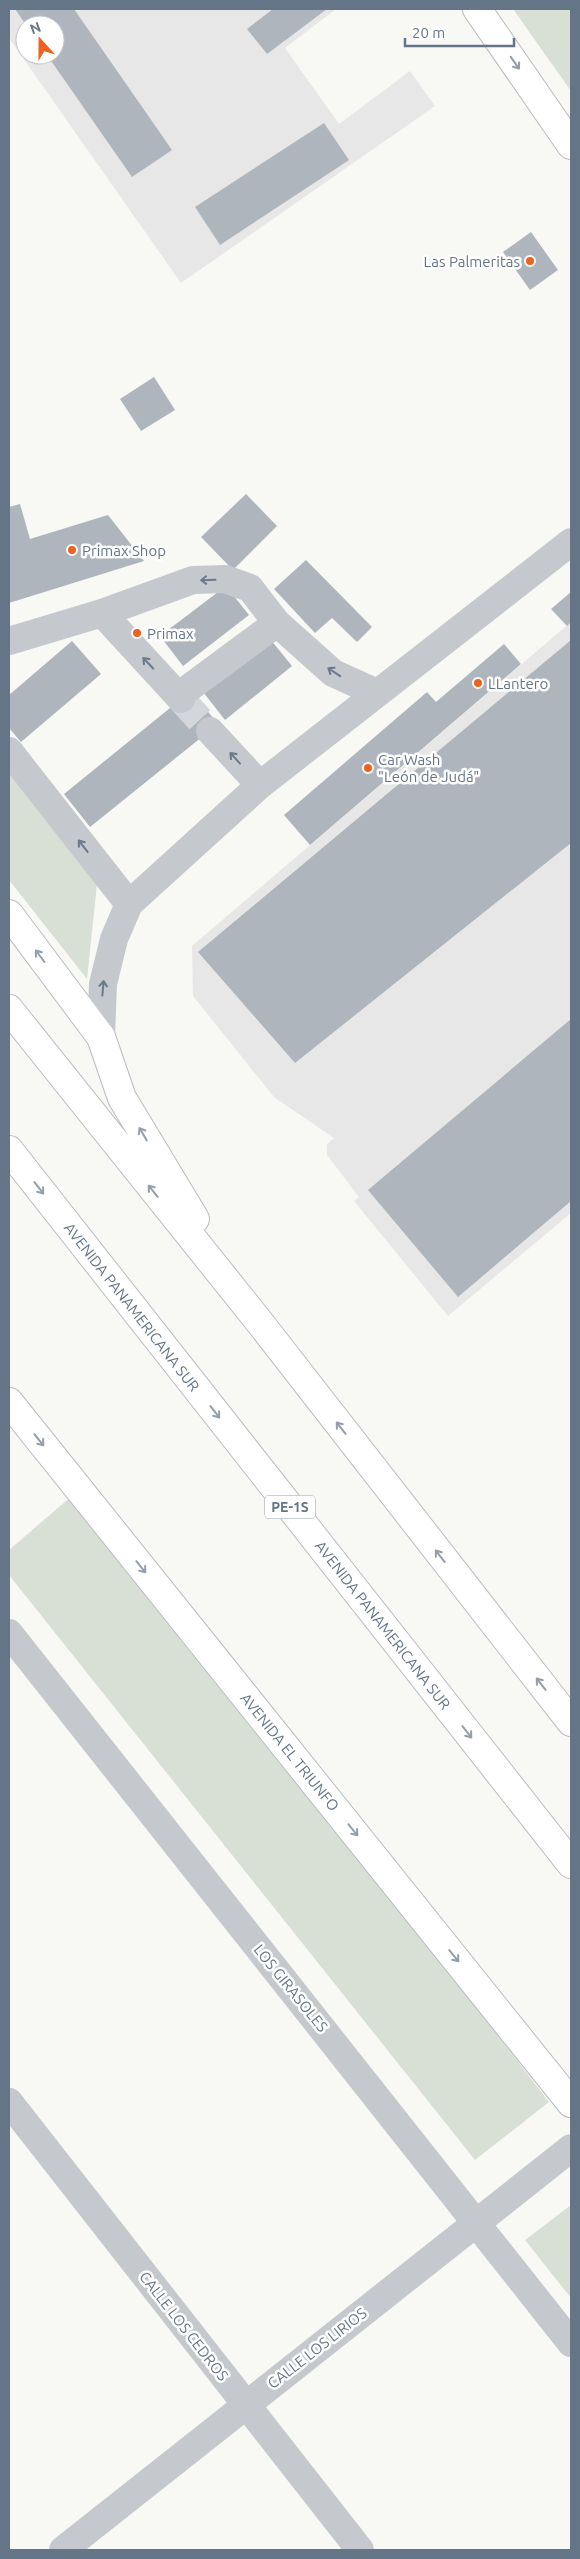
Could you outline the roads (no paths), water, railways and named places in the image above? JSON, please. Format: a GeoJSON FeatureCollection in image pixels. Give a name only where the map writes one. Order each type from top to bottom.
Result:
{"type":"FeatureCollection","features":[{"type":"Feature","properties":{"kind":"main road"},"geometry":{"type":"LineString","coordinates":[[477,9],[571,145]]}},
{"type":"Feature","properties":{"kind":"main road"},"geometry":{"type":"LineString","coordinates":[[9,914],[102,1037],[122,1098],[170,1180],[261,1324]]}},
{"type":"Feature","properties":{"kind":"main road"},"geometry":{"type":"LineString","coordinates":[[9,1009],[261,1324],[571,1722]]}},
{"type":"Feature","properties":{"kind":"main road","name":"AVENIDA PANAMERICANA SUR"},"geometry":{"type":"LineString","coordinates":[[9,1150],[571,1864]]}},
{"type":"Feature","properties":{"kind":"main road","name":"AVENIDA EL TRIUNFO"},"geometry":{"type":"LineString","coordinates":[[9,1402],[571,2103]]}},
{"type":"Feature","properties":{"kind":"street"},"geometry":{"type":"LineString","coordinates":[[102,1037],[102,984],[114,939],[129,904],[260,785],[571,542]]}},
{"type":"Feature","properties":{"kind":"street"},"geometry":{"type":"LineString","coordinates":[[9,641],[102,613],[193,580],[226,579],[250,588],[277,622],[333,673],[377,693]]}},
{"type":"Feature","properties":{"kind":"street"},"geometry":{"type":"LineString","coordinates":[[102,613],[180,697],[277,622]]}},
{"type":"Feature","properties":{"kind":"street"},"geometry":{"type":"LineString","coordinates":[[210,731],[260,785]]}},
{"type":"Feature","properties":{"kind":"street"},"geometry":{"type":"LineString","coordinates":[[9,751],[129,904]]}},
{"type":"Feature","properties":{"kind":"street","name":"LOS GIRASOLES"},"geometry":{"type":"LineString","coordinates":[[9,1633],[478,2223],[571,2343]]}},
{"type":"Feature","properties":{"kind":"street","name":"CALLE LOS CEDROS"},"geometry":{"type":"LineString","coordinates":[[9,2102],[360,2550]]}},
{"type":"Feature","properties":{"kind":"street","name":"CALLE LOS LIRIOS"},"geometry":{"type":"LineString","coordinates":[[63,2550],[571,2148]]}},
{"type":"Feature","properties":{"kind":"tunnel"},"geometry":{"type":"LineString","coordinates":[[181,699],[210,731]]}},
{"type":"Feature","properties":{"kind":"place","name":"Las Palmeritas"},"geometry":{"type":"Point","coordinates":[530,261]}},
{"type":"Feature","properties":{"kind":"place","name":"Primax Shop"},"geometry":{"type":"Point","coordinates":[72,550]}},
{"type":"Feature","properties":{"kind":"place","name":"Primax"},"geometry":{"type":"Point","coordinates":[137,633]}},
{"type":"Feature","properties":{"kind":"place","name":"LLantero"},"geometry":{"type":"Point","coordinates":[478,683]}},
{"type":"Feature","properties":{"kind":"place","name":"Car Wash \"León de Judá\""},"geometry":{"type":"Point","coordinates":[368,768]}}]}
